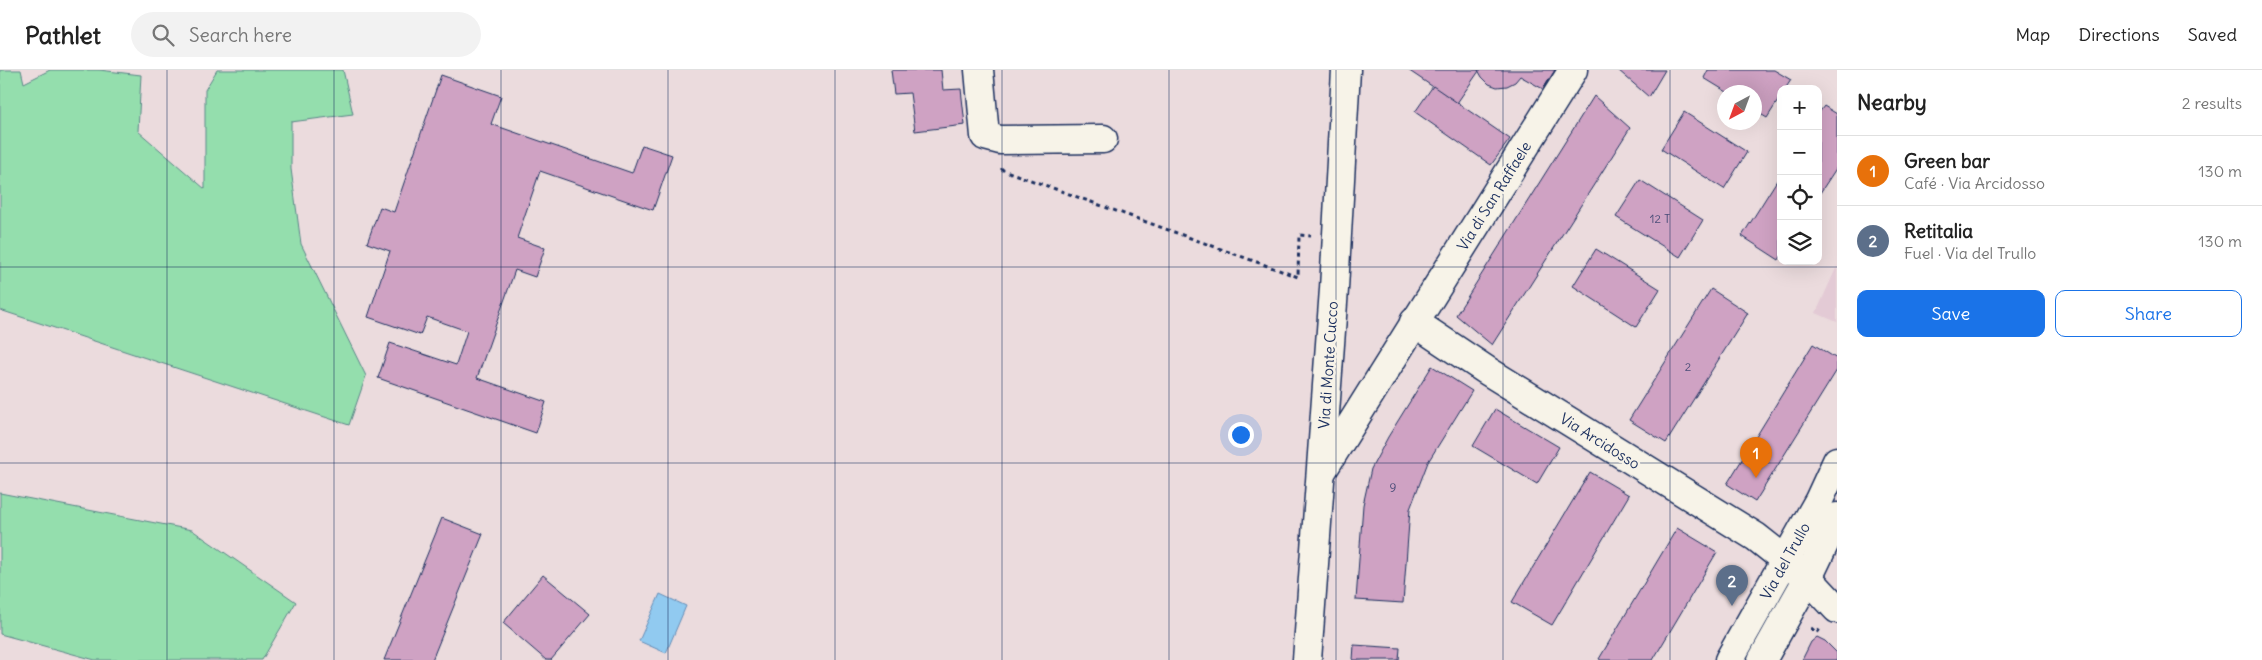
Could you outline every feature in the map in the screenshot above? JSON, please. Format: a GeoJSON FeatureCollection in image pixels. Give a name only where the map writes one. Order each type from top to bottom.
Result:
{"type":"FeatureCollection","features":[{"type":"Feature","properties":{"kind":"street"},"geometry":{"type":"LineString","coordinates":[[979,70],[985,136],[1000,140],[1104,139]]}},
{"type":"Feature","properties":{"kind":"street","name":"Via di Monte Cucco"},"geometry":{"type":"LineString","coordinates":[[1307,660],[1337,237],[1346,70]]}},
{"type":"Feature","properties":{"kind":"street","name":"Via di San Raffaele"},"geometry":{"type":"LineString","coordinates":[[1320,474],[1573,70]]}},
{"type":"Feature","properties":{"kind":"street","name":"Via Arcidosso"},"geometry":{"type":"LineString","coordinates":[[1414,322],[1486,370],[1756,538],[1808,578],[1829,618]]}},
{"type":"Feature","properties":{"kind":"street","name":"Via del Trullo"},"geometry":{"type":"LineString","coordinates":[[1729,660],[1819,500],[1837,461]]}},
{"type":"Feature","properties":{"kind":"street","name":"Via del Trullo"},"geometry":{"type":"LineString","coordinates":[[1762,660],[1808,578],[1837,517]]}},
{"type":"Feature","properties":{"kind":"path"},"geometry":{"type":"LineString","coordinates":[[985,136],[1003,170],[1298,277],[1299,235],[1337,237]]}},
{"type":"Feature","properties":{"kind":"path"},"geometry":{"type":"LineString","coordinates":[[1806,624],[1817,633],[1829,618]]}},
{"type":"Feature","properties":{"kind":"shaded area"},"geometry":{"type":"Polygon","coordinates":[[[1837,266],[1837,322],[1816,313],[1837,266]]]}},
{"type":"Feature","properties":{"kind":"green space"},"geometry":{"type":"Polygon","coordinates":[[[0,70],[21,70],[24,83],[50,70],[99,70],[141,75],[138,131],[205,189],[205,90],[217,70],[343,70],[353,114],[291,122],[291,169],[301,244],[366,376],[349,425],[0,310],[0,70]]]}},
{"type":"Feature","properties":{"kind":"green space"},"geometry":{"type":"Polygon","coordinates":[[[0,493],[192,530],[296,602],[262,660],[95,660],[0,634],[0,493]]]}},
{"type":"Feature","properties":{"kind":"water"},"geometry":{"type":"Polygon","coordinates":[[[660,594],[686,606],[666,653],[639,641],[660,594]]]}},
{"type":"Feature","properties":{"kind":"building"},"geometry":{"type":"Polygon","coordinates":[[[891,70],[941,70],[943,90],[961,89],[965,125],[915,131],[910,93],[894,94],[891,70]]]}},
{"type":"Feature","properties":{"kind":"building"},"geometry":{"type":"Polygon","coordinates":[[[1408,70],[1478,70],[1479,71],[1457,103],[1408,70]]]}},
{"type":"Feature","properties":{"kind":"building"},"geometry":{"type":"Polygon","coordinates":[[[1478,70],[1555,70],[1543,89],[1520,76],[1515,82],[1507,86],[1497,87],[1489,84],[1478,70]]]}},
{"type":"Feature","properties":{"kind":"building"},"geometry":{"type":"Polygon","coordinates":[[[1618,70],[1665,70],[1649,97],[1618,70]]]}},
{"type":"Feature","properties":{"kind":"building"},"geometry":{"type":"Polygon","coordinates":[[[1708,70],[1774,70],[1791,80],[1788,85],[1777,85],[1777,102],[1767,118],[1762,115],[1762,85],[1717,86],[1704,78],[1708,70]]]}},
{"type":"Feature","properties":{"kind":"building"},"geometry":{"type":"Polygon","coordinates":[[[441,75],[501,96],[491,124],[632,173],[642,145],[672,155],[653,210],[540,171],[517,238],[545,248],[535,277],[515,270],[477,378],[546,402],[536,433],[378,378],[390,343],[456,365],[467,331],[427,317],[420,335],[368,317],[390,251],[367,243],[380,207],[394,212],[441,75]]]}},
{"type":"Feature","properties":{"kind":"building"},"geometry":{"type":"Polygon","coordinates":[[[1433,86],[1510,139],[1491,165],[1415,112],[1433,86]]]}},
{"type":"Feature","properties":{"kind":"building"},"geometry":{"type":"Polygon","coordinates":[[[1594,96],[1630,128],[1492,345],[1456,315],[1594,96]]]}},
{"type":"Feature","properties":{"kind":"building"},"geometry":{"type":"Polygon","coordinates":[[[1824,106],[1837,114],[1837,167],[1822,190],[1822,130],[1822,109],[1824,106]]]}},
{"type":"Feature","properties":{"kind":"building"},"geometry":{"type":"Polygon","coordinates":[[[1684,112],[1747,152],[1724,189],[1661,149],[1684,112]]]}},
{"type":"Feature","properties":{"kind":"building"},"geometry":{"type":"Polygon","coordinates":[[[1640,180],[1703,220],[1680,257],[1616,217],[1640,180]]]}},
{"type":"Feature","properties":{"kind":"building"},"geometry":{"type":"Polygon","coordinates":[[[1777,180],[1777,259],[1742,236],[1777,180]]]}},
{"type":"Feature","properties":{"kind":"building"},"geometry":{"type":"Polygon","coordinates":[[[1596,249],[1660,289],[1636,327],[1573,286],[1596,249]]]}},
{"type":"Feature","properties":{"kind":"building"},"geometry":{"type":"Polygon","coordinates":[[[1711,289],[1748,313],[1666,443],[1629,420],[1711,289]]]}},
{"type":"Feature","properties":{"kind":"building"},"geometry":{"type":"Polygon","coordinates":[[[1813,344],[1837,359],[1837,370],[1755,502],[1727,484],[1813,344]]]}},
{"type":"Feature","properties":{"kind":"building"},"geometry":{"type":"Polygon","coordinates":[[[1432,366],[1472,391],[1428,462],[1410,509],[1403,603],[1356,600],[1363,505],[1371,469],[1388,437],[1432,366]]]}},
{"type":"Feature","properties":{"kind":"building"},"geometry":{"type":"Polygon","coordinates":[[[1495,409],[1559,447],[1537,484],[1473,446],[1495,409]]]}},
{"type":"Feature","properties":{"kind":"building"},"geometry":{"type":"Polygon","coordinates":[[[1590,472],[1629,495],[1552,625],[1512,602],[1590,472]]]}},
{"type":"Feature","properties":{"kind":"building"},"geometry":{"type":"Polygon","coordinates":[[[442,518],[483,534],[432,660],[384,660],[442,518]]]}},
{"type":"Feature","properties":{"kind":"building"},"geometry":{"type":"Polygon","coordinates":[[[1677,528],[1717,552],[1653,660],[1599,659],[1677,528]]]}},
{"type":"Feature","properties":{"kind":"building"},"geometry":{"type":"Polygon","coordinates":[[[543,575],[590,614],[551,660],[546,660],[503,623],[543,575]]]}},
{"type":"Feature","properties":{"kind":"building"},"geometry":{"type":"Polygon","coordinates":[[[1817,637],[1825,641],[1837,653],[1837,660],[1802,660],[1811,642],[1817,637]]]}},
{"type":"Feature","properties":{"kind":"building"},"geometry":{"type":"Polygon","coordinates":[[[1354,645],[1400,648],[1399,660],[1353,660],[1354,645]]]}},
{"type":"Feature","properties":{"kind":"place","name":"Green bar"},"geometry":{"type":"Point","coordinates":[1756,478]}},
{"type":"Feature","properties":{"kind":"place","name":"Retitalia"},"geometry":{"type":"Point","coordinates":[1732,606]}}]}
